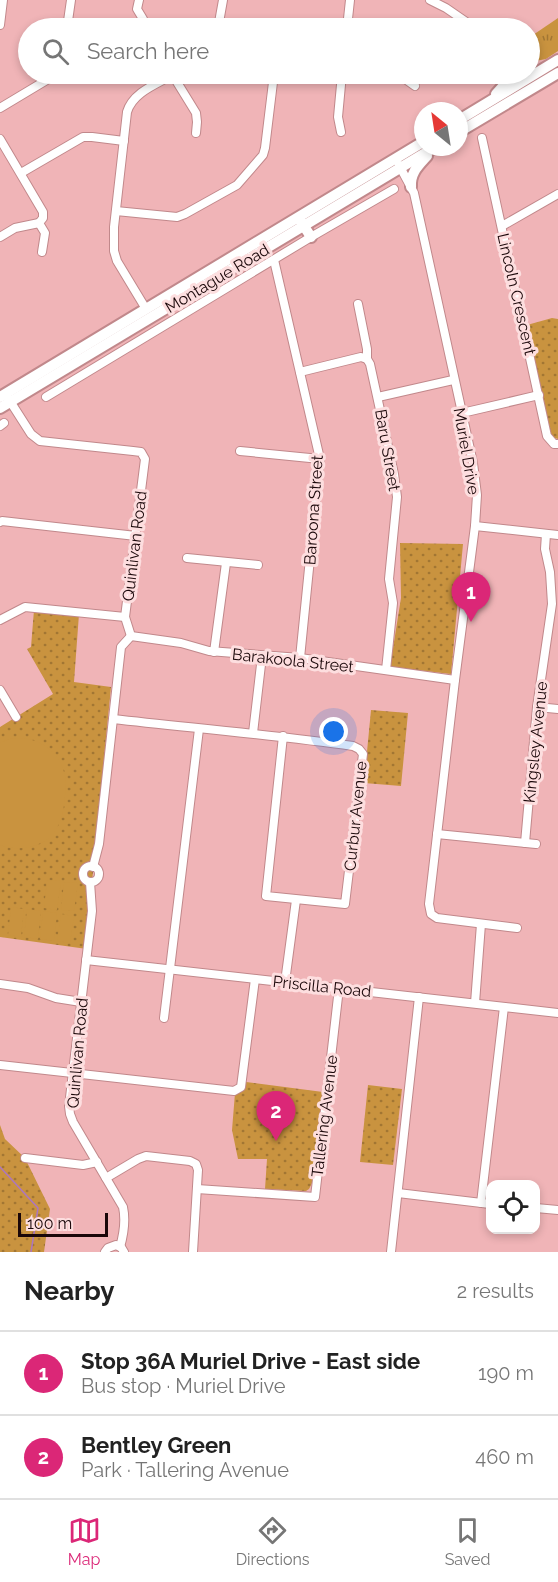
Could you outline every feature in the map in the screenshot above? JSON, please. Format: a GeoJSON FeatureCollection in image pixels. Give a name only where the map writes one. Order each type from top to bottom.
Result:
{"type":"FeatureCollection","features":[{"type":"Feature","properties":{"kind":"main road"},"geometry":{"type":"LineString","coordinates":[[540,74],[558,60]]}},
{"type":"Feature","properties":{"kind":"main road"},"geometry":{"type":"LineString","coordinates":[[540,80],[558,73]]}},
{"type":"Feature","properties":{"kind":"main road"},"geometry":{"type":"LineString","coordinates":[[487,103],[505,84]]}},
{"type":"Feature","properties":{"kind":"main road"},"geometry":{"type":"LineString","coordinates":[[468,126],[527,84]]}},
{"type":"Feature","properties":{"kind":"main road"},"geometry":{"type":"LineString","coordinates":[[468,115],[487,103],[532,84]]}},
{"type":"Feature","properties":{"kind":"main road","name":"Montague Road"},"geometry":{"type":"LineString","coordinates":[[398,164],[414,150]]}},
{"type":"Feature","properties":{"kind":"main road","name":"Montague Road"},"geometry":{"type":"LineString","coordinates":[[0,408],[6,397],[398,164],[415,156]]}},
{"type":"Feature","properties":{"kind":"main road"},"geometry":{"type":"LineString","coordinates":[[411,187],[415,168],[426,156]]}},
{"type":"Feature","properties":{"kind":"main road"},"geometry":{"type":"LineString","coordinates":[[301,222],[311,237]]}},
{"type":"Feature","properties":{"kind":"street"},"geometry":{"type":"LineString","coordinates":[[0,25],[3,0]]}},
{"type":"Feature","properties":{"kind":"street"},"geometry":{"type":"LineString","coordinates":[[68,18],[70,0]]}},
{"type":"Feature","properties":{"kind":"street"},"geometry":{"type":"LineString","coordinates":[[138,0],[137,9],[142,18]]}},
{"type":"Feature","properties":{"kind":"street"},"geometry":{"type":"LineString","coordinates":[[220,18],[223,0]]}},
{"type":"Feature","properties":{"kind":"street"},"geometry":{"type":"LineString","coordinates":[[348,18],[350,0]]}},
{"type":"Feature","properties":{"kind":"street"},"geometry":{"type":"LineString","coordinates":[[430,0],[444,3],[463,18]]}},
{"type":"Feature","properties":{"kind":"street"},"geometry":{"type":"LineString","coordinates":[[0,108],[40,84]]}},
{"type":"Feature","properties":{"kind":"street"},"geometry":{"type":"LineString","coordinates":[[149,313],[115,256],[113,245],[127,112],[134,99],[157,84]]}},
{"type":"Feature","properties":{"kind":"street"},"geometry":{"type":"LineString","coordinates":[[179,84],[196,113],[196,133]]}},
{"type":"Feature","properties":{"kind":"street"},"geometry":{"type":"LineString","coordinates":[[116,211],[177,217],[237,185],[264,152],[273,84]]}},
{"type":"Feature","properties":{"kind":"street"},"geometry":{"type":"LineString","coordinates":[[341,84],[338,117],[341,132]]}},
{"type":"Feature","properties":{"kind":"street"},"geometry":{"type":"LineString","coordinates":[[519,84],[522,88]]}},
{"type":"Feature","properties":{"kind":"street"},"geometry":{"type":"LineString","coordinates":[[21,174],[83,137],[92,136],[124,141]]}},
{"type":"Feature","properties":{"kind":"street","name":"Lincoln Crescent"},"geometry":{"type":"LineString","coordinates":[[482,138],[547,436],[554,444],[558,444]]}},
{"type":"Feature","properties":{"kind":"street"},"geometry":{"type":"LineString","coordinates":[[0,139],[43,212],[43,218],[39,223],[15,228],[0,237]]}},
{"type":"Feature","properties":{"kind":"street","name":"Muriel Drive"},"geometry":{"type":"LineString","coordinates":[[398,164],[414,193],[462,413],[477,495],[429,904],[431,914],[437,918],[517,928]]}},
{"type":"Feature","properties":{"kind":"street"},"geometry":{"type":"LineString","coordinates":[[46,398],[394,189]]}},
{"type":"Feature","properties":{"kind":"street"},"geometry":{"type":"LineString","coordinates":[[502,226],[558,194]]}},
{"type":"Feature","properties":{"kind":"street"},"geometry":{"type":"LineString","coordinates":[[39,223],[45,233],[42,252]]}},
{"type":"Feature","properties":{"kind":"street","name":"Baroona Street"},"geometry":{"type":"LineString","coordinates":[[274,260],[320,459],[300,657]]}},
{"type":"Feature","properties":{"kind":"street","name":"Baru Street"},"geometry":{"type":"LineString","coordinates":[[358,304],[368,349],[367,359],[378,397],[397,496],[389,579],[393,603],[386,670]]}},
{"type":"Feature","properties":{"kind":"street"},"geometry":{"type":"LineString","coordinates":[[300,372],[361,357],[367,359]]}},
{"type":"Feature","properties":{"kind":"street"},"geometry":{"type":"LineString","coordinates":[[378,397],[453,380]]}},
{"type":"Feature","properties":{"kind":"street"},"geometry":{"type":"LineString","coordinates":[[462,413],[539,395]]}},
{"type":"Feature","properties":{"kind":"street","name":"Quinlivan Road"},"geometry":{"type":"LineString","coordinates":[[6,397],[31,434],[40,441],[141,452],[145,459],[125,617],[131,636]]}},
{"type":"Feature","properties":{"kind":"street"},"geometry":{"type":"LineString","coordinates":[[240,451],[320,459]]}},
{"type":"Feature","properties":{"kind":"street"},"geometry":{"type":"LineString","coordinates":[[0,522],[136,536]]}},
{"type":"Feature","properties":{"kind":"street"},"geometry":{"type":"LineString","coordinates":[[475,526],[558,535]]}},
{"type":"Feature","properties":{"kind":"street","name":"Kingsley Avenue"},"geometry":{"type":"LineString","coordinates":[[525,843],[537,707],[552,604],[550,572],[545,549],[546,534]]}},
{"type":"Feature","properties":{"kind":"street"},"geometry":{"type":"LineString","coordinates":[[187,558],[258,565]]}},
{"type":"Feature","properties":{"kind":"street"},"geometry":{"type":"LineString","coordinates":[[214,652],[226,563]]}},
{"type":"Feature","properties":{"kind":"street"},"geometry":{"type":"LineString","coordinates":[[0,620],[25,607],[125,617]]}},
{"type":"Feature","properties":{"kind":"street"},"geometry":{"type":"LineString","coordinates":[[113,719],[121,646],[131,636]]}},
{"type":"Feature","properties":{"kind":"street","name":"Barakoola Street"},"geometry":{"type":"LineString","coordinates":[[131,636],[181,643],[214,652],[300,657],[455,680]]}},
{"type":"Feature","properties":{"kind":"street"},"geometry":{"type":"LineString","coordinates":[[253,733],[262,656]]}},
{"type":"Feature","properties":{"kind":"street"},"geometry":{"type":"LineString","coordinates":[[0,690],[16,717]]}},
{"type":"Feature","properties":{"kind":"street"},"geometry":{"type":"LineString","coordinates":[[537,707],[558,710]]}},
{"type":"Feature","properties":{"kind":"street","name":"Quinlivan Road"},"geometry":{"type":"LineString","coordinates":[[113,719],[99,844],[93,867],[87,868],[84,872],[85,878],[90,882],[92,911],[69,1113],[123,1207],[125,1218],[122,1249]]}},
{"type":"Feature","properties":{"kind":"street","name":"Curbur Avenue"},"geometry":{"type":"LineString","coordinates":[[113,719],[283,736],[360,749],[363,754],[345,904],[296,900]]}},
{"type":"Feature","properties":{"kind":"street"},"geometry":{"type":"LineString","coordinates":[[164,1018],[198,729]]}},
{"type":"Feature","properties":{"kind":"street"},"geometry":{"type":"LineString","coordinates":[[283,736],[266,896],[296,900],[285,982]]}},
{"type":"Feature","properties":{"kind":"street"},"geometry":{"type":"LineString","coordinates":[[437,834],[536,844]]}},
{"type":"Feature","properties":{"kind":"street"},"geometry":{"type":"LineString","coordinates":[[475,1003],[481,924]]}},
{"type":"Feature","properties":{"kind":"street","name":"Priscilla Road"},"geometry":{"type":"LineString","coordinates":[[86,960],[558,1013]]}},
{"type":"Feature","properties":{"kind":"street"},"geometry":{"type":"LineString","coordinates":[[0,1065],[234,1091],[241,1087],[255,979]]}},
{"type":"Feature","properties":{"kind":"street"},"geometry":{"type":"LineString","coordinates":[[0,984],[28,988],[56,998],[81,1002]]}},
{"type":"Feature","properties":{"kind":"street","name":"Tallering Avenue"},"geometry":{"type":"LineString","coordinates":[[197,1189],[315,1197],[339,988]]}},
{"type":"Feature","properties":{"kind":"street"},"geometry":{"type":"LineString","coordinates":[[391,1252],[419,997]]}},
{"type":"Feature","properties":{"kind":"street"},"geometry":{"type":"LineString","coordinates":[[481,1203],[504,1007]]}},
{"type":"Feature","properties":{"kind":"street"},"geometry":{"type":"LineString","coordinates":[[106,1178],[146,1156],[190,1161],[196,1164],[198,1170],[193,1252]]}},
{"type":"Feature","properties":{"kind":"street"},"geometry":{"type":"LineString","coordinates":[[25,1158],[83,1165],[97,1162]]}},
{"type":"Feature","properties":{"kind":"street"},"geometry":{"type":"LineString","coordinates":[[398,1193],[486,1204]]}},
{"type":"Feature","properties":{"kind":"street"},"geometry":{"type":"LineString","coordinates":[[540,1208],[558,1210]]}},
{"type":"Feature","properties":{"kind":"street"},"geometry":{"type":"LineString","coordinates":[[105,1252],[112,1245],[122,1249]]}},
{"type":"Feature","properties":{"kind":"green space"},"geometry":{"type":"Polygon","coordinates":[[[558,18],[558,51],[540,60],[540,30],[558,18]]]}},
{"type":"Feature","properties":{"kind":"green space"},"geometry":{"type":"Polygon","coordinates":[[[552,318],[558,319],[558,439],[551,434],[527,325],[552,318]]]}},
{"type":"Feature","properties":{"kind":"green space"},"geometry":{"type":"Polygon","coordinates":[[[400,543],[463,544],[451,674],[390,667],[401,598],[400,543]]]}},
{"type":"Feature","properties":{"kind":"green space"},"geometry":{"type":"Polygon","coordinates":[[[34,610],[79,614],[74,682],[111,687],[87,949],[0,937],[0,727],[53,694],[27,649],[31,647],[34,610]]]}},
{"type":"Feature","properties":{"kind":"green space"},"geometry":{"type":"Polygon","coordinates":[[[371,710],[408,713],[401,786],[364,783],[371,710]]]}},
{"type":"Feature","properties":{"kind":"green space"},"geometry":{"type":"Polygon","coordinates":[[[20,738],[36,741],[50,749],[60,761],[65,779],[65,796],[61,819],[50,837],[37,845],[15,848],[0,845],[0,743],[20,738]]]}},
{"type":"Feature","properties":{"kind":"green space"},"geometry":{"type":"Polygon","coordinates":[[[47,880],[61,881],[57,910],[44,908],[47,880]]]}},
{"type":"Feature","properties":{"kind":"green space"},"geometry":{"type":"Polygon","coordinates":[[[64,882],[78,883],[74,911],[61,910],[64,882]]]}},
{"type":"Feature","properties":{"kind":"green space"},"geometry":{"type":"Polygon","coordinates":[[[11,907],[24,909],[21,937],[8,935],[11,907]]]}},
{"type":"Feature","properties":{"kind":"green space"},"geometry":{"type":"Polygon","coordinates":[[[27,909],[41,911],[38,939],[24,937],[27,909]]]}},
{"type":"Feature","properties":{"kind":"green space"},"geometry":{"type":"Polygon","coordinates":[[[43,911],[57,913],[54,941],[40,939],[43,911]]]}},
{"type":"Feature","properties":{"kind":"green space"},"geometry":{"type":"Polygon","coordinates":[[[61,914],[74,916],[70,943],[57,941],[61,914]]]}},
{"type":"Feature","properties":{"kind":"green space"},"geometry":{"type":"Polygon","coordinates":[[[246,1082],[323,1092],[312,1183],[306,1191],[265,1189],[267,1159],[238,1159],[232,1130],[235,1093],[243,1088],[246,1082]]]}},
{"type":"Feature","properties":{"kind":"green space"},"geometry":{"type":"Polygon","coordinates":[[[368,1085],[402,1089],[393,1165],[360,1162],[368,1085]]]}},
{"type":"Feature","properties":{"kind":"green space"},"geometry":{"type":"Polygon","coordinates":[[[0,1125],[5,1139],[25,1158],[50,1209],[44,1252],[0,1252],[0,1125]]]}},
{"type":"Feature","properties":{"kind":"waterway"},"geometry":{"type":"LineString","coordinates":[[0,1167],[38,1208],[31,1252]]}},
{"type":"Feature","properties":{"kind":"place","name":"Stop 36A Muriel Drive - East side"},"geometry":{"type":"Point","coordinates":[471,622]}},
{"type":"Feature","properties":{"kind":"place","name":"Bentley Green"},"geometry":{"type":"Point","coordinates":[276,1141]}}]}
